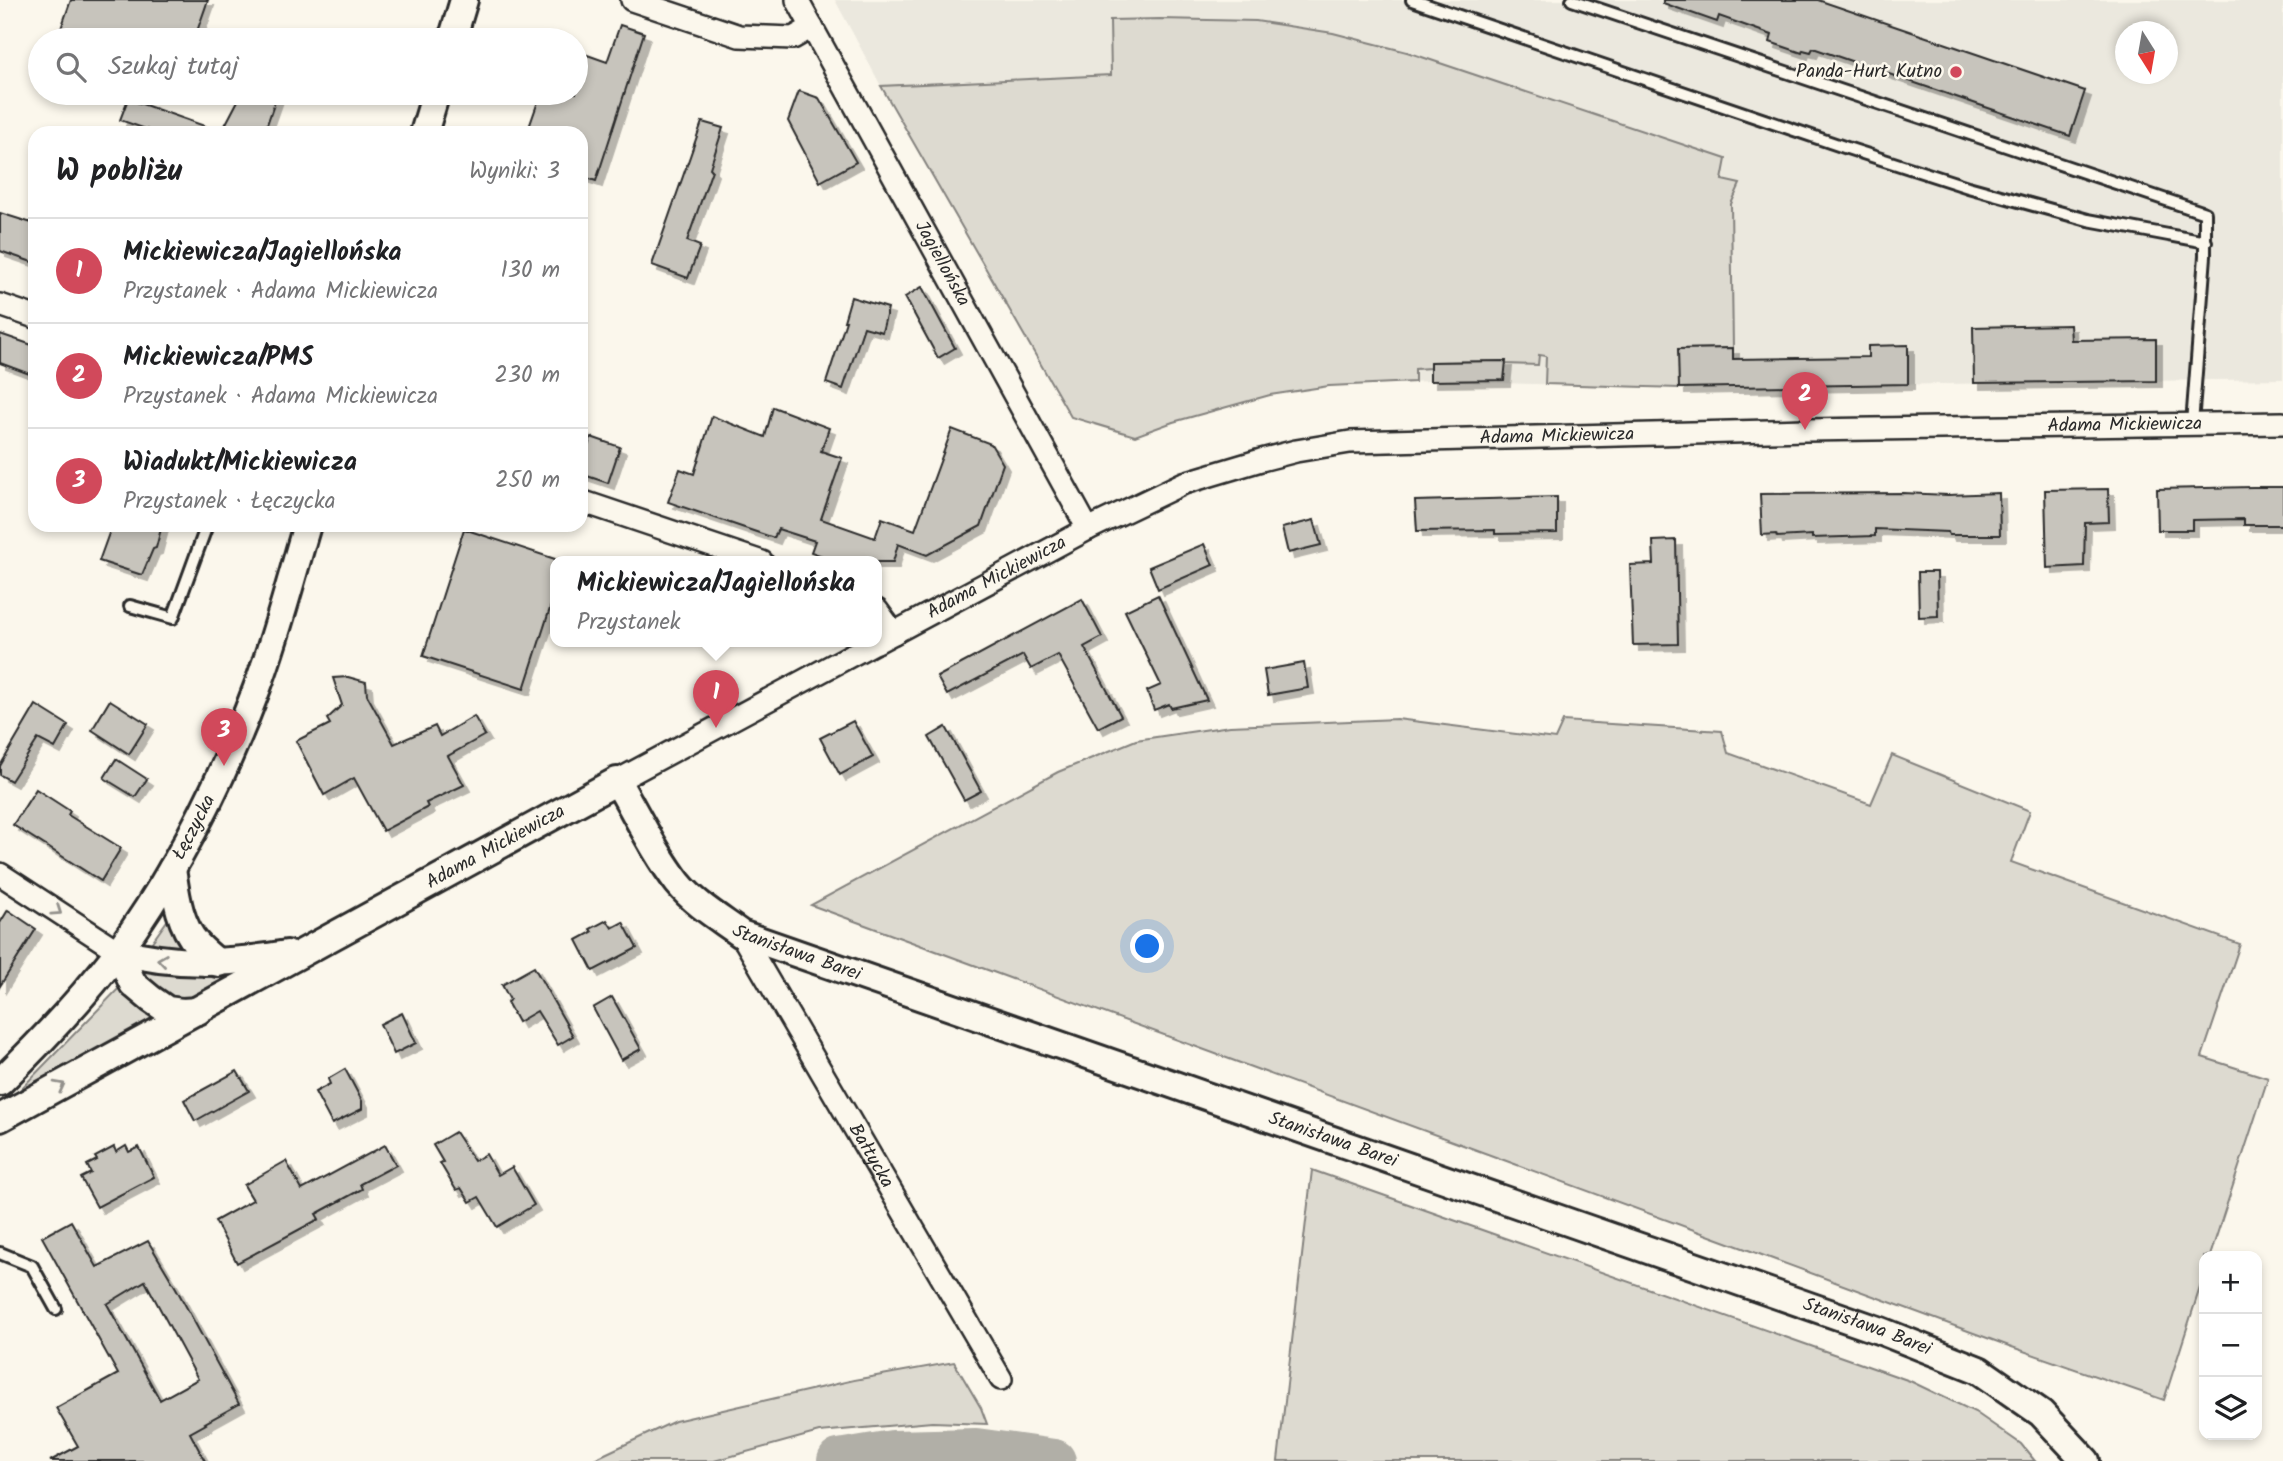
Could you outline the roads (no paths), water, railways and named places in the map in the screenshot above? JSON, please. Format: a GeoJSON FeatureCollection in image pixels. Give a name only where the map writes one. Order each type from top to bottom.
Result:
{"type":"FeatureCollection","features":[{"type":"Feature","properties":{"kind":"street"},"geometry":{"type":"LineString","coordinates":[[456,28],[464,0]]}},
{"type":"Feature","properties":{"kind":"street"},"geometry":{"type":"LineString","coordinates":[[632,0],[739,36],[793,38],[812,27]]}},
{"type":"Feature","properties":{"kind":"street","name":"Jagiellońska"},"geometry":{"type":"LineString","coordinates":[[797,0],[1088,529]]}},
{"type":"Feature","properties":{"kind":"street"},"geometry":{"type":"LineString","coordinates":[[427,126],[433,105]]}},
{"type":"Feature","properties":{"kind":"street"},"geometry":{"type":"LineString","coordinates":[[0,306],[28,315]]}},
{"type":"Feature","properties":{"kind":"street","name":"Adama Mickiewicza"},"geometry":{"type":"LineString","coordinates":[[882,639],[1088,529],[1184,483],[1284,454],[1350,442],[1805,430],[2283,423]]}},
{"type":"Feature","properties":{"kind":"street"},"geometry":{"type":"LineString","coordinates":[[588,503],[744,556]]}},
{"type":"Feature","properties":{"kind":"street","name":"Łęczycka"},"geometry":{"type":"LineString","coordinates":[[0,1082],[52,1031],[118,951],[172,869],[245,718],[258,685],[305,532]]}},
{"type":"Feature","properties":{"kind":"street","name":"Adama Mickiewicza"},"geometry":{"type":"LineString","coordinates":[[0,1118],[617,781],[847,649]]}},
{"type":"Feature","properties":{"kind":"street","name":"Stanisława Barei"},"geometry":{"type":"LineString","coordinates":[[617,781],[656,850],[679,884],[700,904],[741,934],[1881,1331],[1979,1370],[2042,1413],[2086,1461]]}},
{"type":"Feature","properties":{"kind":"street"},"geometry":{"type":"LineString","coordinates":[[172,869],[184,924],[196,944],[218,963]]}},
{"type":"Feature","properties":{"kind":"street"},"geometry":{"type":"LineString","coordinates":[[0,874],[118,951],[133,984],[151,999],[167,1010],[198,1011]]}},
{"type":"Feature","properties":{"kind":"street","name":"Bałtycka"},"geometry":{"type":"LineString","coordinates":[[741,934],[1000,1378]]}},
{"type":"Feature","properties":{"kind":"street","name":"Adama Mickiewicza"},"geometry":{"type":"LineString","coordinates":[[118,951],[179,962],[218,963],[302,952]]}},
{"type":"Feature","properties":{"kind":"lane"},"geometry":{"type":"LineString","coordinates":[[1412,0],[1969,187],[2088,220],[2206,242]]}},
{"type":"Feature","properties":{"kind":"lane"},"geometry":{"type":"LineString","coordinates":[[1572,0],[2205,213],[2206,242],[2192,424]]}},
{"type":"Feature","properties":{"kind":"lane"},"geometry":{"type":"LineString","coordinates":[[130,606],[173,618],[204,532]]}},
{"type":"Feature","properties":{"kind":"lane"},"geometry":{"type":"LineString","coordinates":[[0,1253],[32,1266],[56,1309]]}},
{"type":"Feature","properties":{"kind":"waterway"},"geometry":{"type":"LineString","coordinates":[[839,1461],[893,1452],[976,1450],[1054,1461]]}},
{"type":"Feature","properties":{"kind":"place","name":"Panda-Hurt Kutno"},"geometry":{"type":"Point","coordinates":[1956,72]}},
{"type":"Feature","properties":{"kind":"place","name":"Mickiewicza/PMS"},"geometry":{"type":"Point","coordinates":[1805,430]}},
{"type":"Feature","properties":{"kind":"place","name":"Mickiewicza/Jagiellońska"},"geometry":{"type":"Point","coordinates":[716,728]}},
{"type":"Feature","properties":{"kind":"place","name":"Wiadukt/Mickiewicza"},"geometry":{"type":"Point","coordinates":[224,766]}}]}
